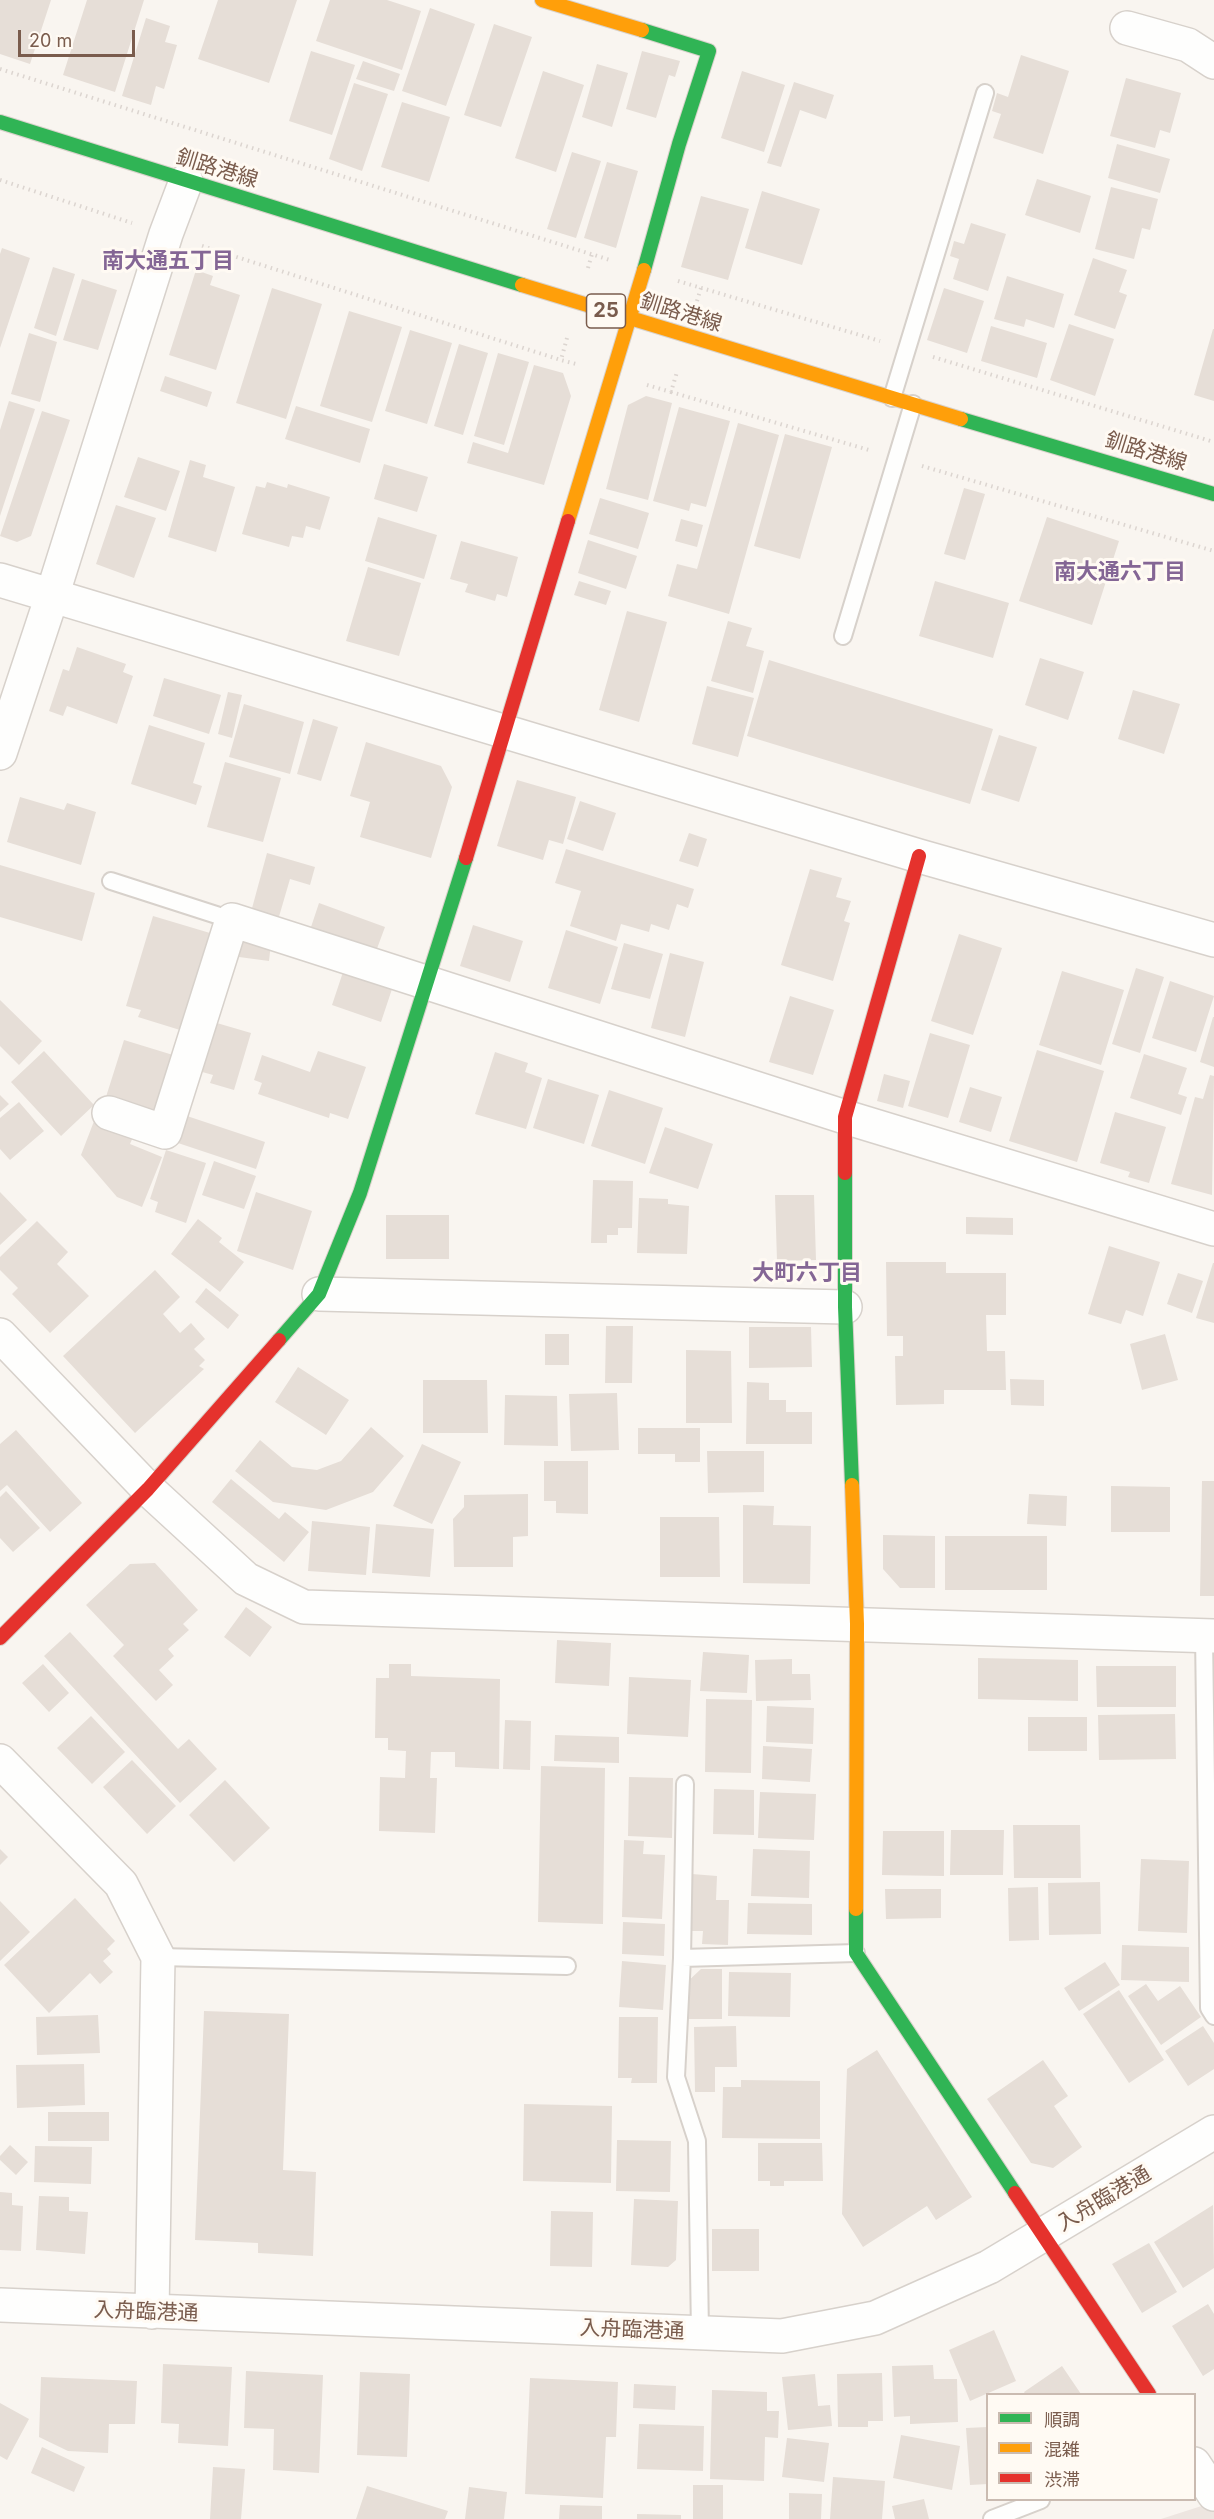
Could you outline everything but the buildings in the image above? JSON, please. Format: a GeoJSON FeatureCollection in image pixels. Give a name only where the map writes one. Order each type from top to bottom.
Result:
{"type":"FeatureCollection","features":[{"type":"Feature","properties":{"kind":"street"},"geometry":{"type":"LineString","coordinates":[[0,1638],[148,1490],[319,1294],[360,1193],[506,731],[611,374],[631,319],[679,144],[709,51],[542,0]]}},
{"type":"Feature","properties":{"kind":"street"},"geometry":{"type":"LineString","coordinates":[[1127,28],[1188,45],[1214,62]]}},
{"type":"Feature","properties":{"kind":"street","name":"釧路港線"},"geometry":{"type":"LineString","coordinates":[[0,122],[631,319],[1214,494]]}},
{"type":"Feature","properties":{"kind":"street"},"geometry":{"type":"LineString","coordinates":[[0,753],[166,234],[186,181]]}},
{"type":"Feature","properties":{"kind":"street"},"geometry":{"type":"LineString","coordinates":[[0,580],[919,856],[1214,940]]}},
{"type":"Feature","properties":{"kind":"street"},"geometry":{"type":"LineString","coordinates":[[919,856],[845,1118],[845,1307],[856,1624],[856,1953],[1148,2393]]}},
{"type":"Feature","properties":{"kind":"street"},"geometry":{"type":"LineString","coordinates":[[109,1113],[165,1132],[232,920],[428,981],[845,1118],[1214,1228]]}},
{"type":"Feature","properties":{"kind":"street"},"geometry":{"type":"LineString","coordinates":[[319,1294],[845,1307]]}},
{"type":"Feature","properties":{"kind":"street"},"geometry":{"type":"LineString","coordinates":[[0,1335],[148,1490],[246,1579],[304,1607],[1209,1635]]}},
{"type":"Feature","properties":{"kind":"street"},"geometry":{"type":"LineString","coordinates":[[0,1761],[121,1884],[158,1957],[152,2312]]}},
{"type":"Feature","properties":{"kind":"street","name":"入舟臨港通"},"geometry":{"type":"LineString","coordinates":[[0,2305],[782,2336],[875,2318],[989,2266],[1045,2235],[1214,2132]]}},
{"type":"Feature","properties":{"kind":"street"},"geometry":{"type":"LineString","coordinates":[[1196,2467],[1214,2494]]}},
{"type":"Feature","properties":{"kind":"lane"},"geometry":{"type":"LineString","coordinates":[[892,398],[985,93]]}},
{"type":"Feature","properties":{"kind":"lane"},"geometry":{"type":"LineString","coordinates":[[843,636],[913,404]]}},
{"type":"Feature","properties":{"kind":"lane"},"geometry":{"type":"LineString","coordinates":[[111,881],[232,920]]}},
{"type":"Feature","properties":{"kind":"lane"},"geometry":{"type":"LineString","coordinates":[[1209,1635],[1209,2008],[1214,2016]]}},
{"type":"Feature","properties":{"kind":"lane"},"geometry":{"type":"LineString","coordinates":[[685,1784],[682,1958],[676,2077],[697,2141],[700,2333]]}},
{"type":"Feature","properties":{"kind":"lane"},"geometry":{"type":"LineString","coordinates":[[682,1958],[856,1953]]}},
{"type":"Feature","properties":{"kind":"lane"},"geometry":{"type":"LineString","coordinates":[[158,1957],[567,1966]]}},
{"type":"Feature","properties":{"kind":"lane"},"geometry":{"type":"LineString","coordinates":[[992,2519],[1036,2501]]}},
{"type":"Feature","properties":{"kind":"path"},"geometry":{"type":"LineString","coordinates":[[0,69],[644,270],[1214,442]]}},
{"type":"Feature","properties":{"kind":"path"},"geometry":{"type":"LineString","coordinates":[[0,180],[561,360]]}},
{"type":"Feature","properties":{"kind":"path"},"geometry":{"type":"LineString","coordinates":[[671,392],[1214,551]]}},
{"type":"Feature","properties":{"kind":"shaded area"},"geometry":{"type":"Polygon","coordinates":[[[1214,2502],[1214,2519],[1161,2519],[1214,2502]]]}},
{"type":"Feature","properties":{"kind":"traffic: fast"},"geometry":{"type":"LineString","coordinates":[[642,30],[709,51],[679,144],[644,270]]}},
{"type":"Feature","properties":{"kind":"traffic: fast"},"geometry":{"type":"LineString","coordinates":[[0,122],[522,285]]}},
{"type":"Feature","properties":{"kind":"traffic: fast"},"geometry":{"type":"LineString","coordinates":[[961,419],[1214,494]]}},
{"type":"Feature","properties":{"kind":"traffic: fast"},"geometry":{"type":"LineString","coordinates":[[279,1340],[319,1294],[360,1193],[466,858]]}},
{"type":"Feature","properties":{"kind":"traffic: fast"},"geometry":{"type":"LineString","coordinates":[[845,1173],[845,1307],[852,1485]]}},
{"type":"Feature","properties":{"kind":"traffic: fast"},"geometry":{"type":"LineString","coordinates":[[856,1909],[856,1953],[1015,2193]]}},
{"type":"Feature","properties":{"kind":"traffic: slow"},"geometry":{"type":"LineString","coordinates":[[542,0],[642,30]]}},
{"type":"Feature","properties":{"kind":"traffic: slow"},"geometry":{"type":"LineString","coordinates":[[568,521],[644,270]]}},
{"type":"Feature","properties":{"kind":"traffic: slow"},"geometry":{"type":"LineString","coordinates":[[522,285],[961,419]]}},
{"type":"Feature","properties":{"kind":"traffic: slow"},"geometry":{"type":"LineString","coordinates":[[852,1485],[857,1624],[856,1909]]}},
{"type":"Feature","properties":{"kind":"traffic: jam"},"geometry":{"type":"LineString","coordinates":[[466,858],[568,521]]}},
{"type":"Feature","properties":{"kind":"traffic: jam"},"geometry":{"type":"LineString","coordinates":[[845,1173],[845,1117],[919,856]]}},
{"type":"Feature","properties":{"kind":"traffic: jam"},"geometry":{"type":"LineString","coordinates":[[0,1638],[148,1489],[279,1340]]}},
{"type":"Feature","properties":{"kind":"traffic: jam"},"geometry":{"type":"LineString","coordinates":[[1015,2193],[1148,2393]]}},
{"type":"Feature","properties":{"kind":"district","name":"南大通五丁目"},"geometry":{"type":"Point","coordinates":[168,261]}},
{"type":"Feature","properties":{"kind":"district","name":"南大通六丁目"},"geometry":{"type":"Point","coordinates":[1120,572]}},
{"type":"Feature","properties":{"kind":"district","name":"大町六丁目"},"geometry":{"type":"Point","coordinates":[807,1273]}}]}
